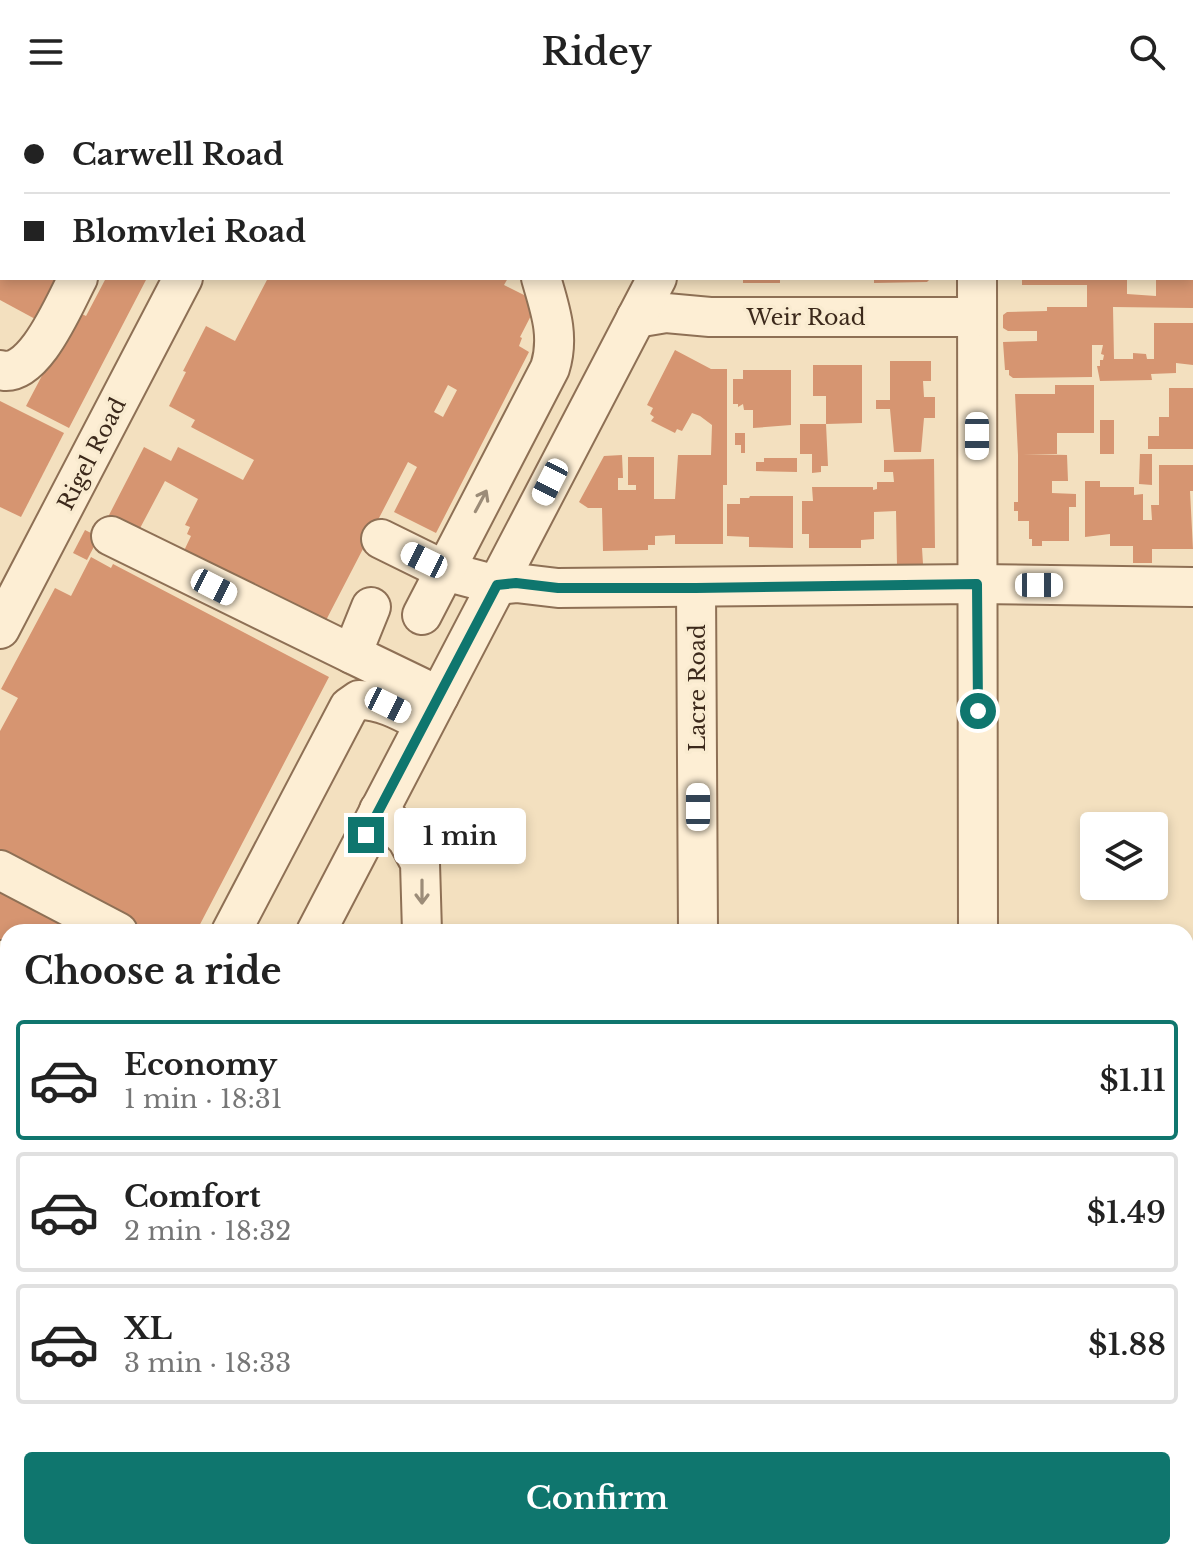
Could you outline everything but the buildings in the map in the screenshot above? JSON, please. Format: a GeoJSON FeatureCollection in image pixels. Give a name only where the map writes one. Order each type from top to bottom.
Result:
{"type":"FeatureCollection","features":[{"type":"Feature","properties":{"kind":"street"},"geometry":{"type":"LineString","coordinates":[[0,370],[6,372],[24,366],[41,346],[77,280]]}},
{"type":"Feature","properties":{"kind":"street","name":"Rigel Road"},"geometry":{"type":"LineString","coordinates":[[0,629],[182,280]]}},
{"type":"Feature","properties":{"kind":"street"},"geometry":{"type":"LineString","coordinates":[[422,615],[550,368],[555,352],[555,336],[542,280]]}},
{"type":"Feature","properties":{"kind":"street"},"geometry":{"type":"LineString","coordinates":[[320,924],[655,280]]}},
{"type":"Feature","properties":{"kind":"street"},"geometry":{"type":"LineString","coordinates":[[977,280],[978,924]]}},
{"type":"Feature","properties":{"kind":"street","name":"Weir Road"},"geometry":{"type":"LineString","coordinates":[[636,318],[666,313],[710,317],[977,317]]}},
{"type":"Feature","properties":{"kind":"street"},"geometry":{"type":"LineString","coordinates":[[111,536],[352,654],[431,710]]}},
{"type":"Feature","properties":{"kind":"street"},"geometry":{"type":"LineString","coordinates":[[381,539],[445,570],[497,585],[516,583],[558,588],[977,584],[1193,587]]}},
{"type":"Feature","properties":{"kind":"street","name":"Lacre Road"},"geometry":{"type":"LineString","coordinates":[[696,588],[698,924]]}},
{"type":"Feature","properties":{"kind":"street"},"geometry":{"type":"LineString","coordinates":[[352,654],[371,607]]}},
{"type":"Feature","properties":{"kind":"street"},"geometry":{"type":"LineString","coordinates":[[235,924],[349,707],[359,700],[431,710]]}},
{"type":"Feature","properties":{"kind":"street"},"geometry":{"type":"LineString","coordinates":[[379,810],[407,839],[420,863],[422,924]]}},
{"type":"Feature","properties":{"kind":"street"},"geometry":{"type":"LineString","coordinates":[[0,870],[103,924]]}},
{"type":"Feature","properties":{"kind":"route"},"geometry":{"type":"LineString","coordinates":[[366,835],[497,585],[696,588],[977,584],[978,711]]}}]}
